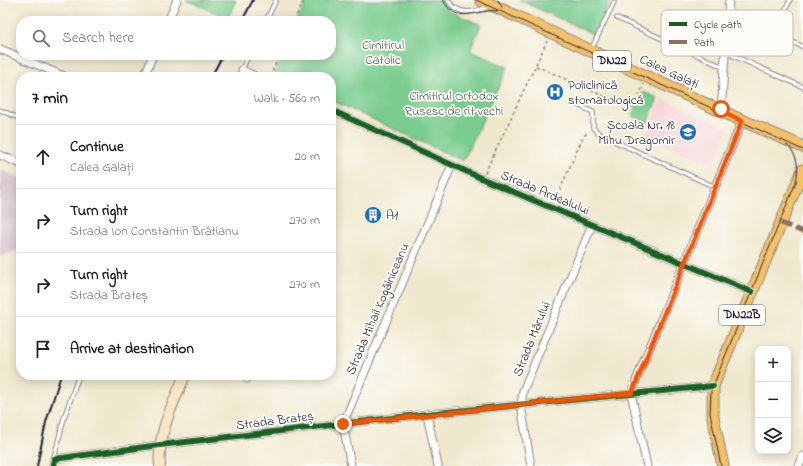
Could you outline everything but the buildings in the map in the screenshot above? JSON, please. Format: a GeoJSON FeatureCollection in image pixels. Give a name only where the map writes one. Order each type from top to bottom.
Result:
{"type":"FeatureCollection","features":[{"type":"Feature","properties":{"kind":"main road","name":"Calea Galați"},"geometry":{"type":"LineString","coordinates":[[481,0],[492,3],[742,121],[803,147]]}},
{"type":"Feature","properties":{"kind":"main road","name":"DN22B"},"geometry":{"type":"LineString","coordinates":[[723,466],[712,417],[713,386],[803,170]]}},
{"type":"Feature","properties":{"kind":"street"},"geometry":{"type":"LineString","coordinates":[[728,10],[729,0]]}},
{"type":"Feature","properties":{"kind":"street"},"geometry":{"type":"LineString","coordinates":[[170,16],[174,1]]}},
{"type":"Feature","properties":{"kind":"street"},"geometry":{"type":"LineString","coordinates":[[0,50],[16,57]]}},
{"type":"Feature","properties":{"kind":"street"},"geometry":{"type":"LineString","coordinates":[[721,111],[724,56]]}},
{"type":"Feature","properties":{"kind":"street"},"geometry":{"type":"LineString","coordinates":[[24,60],[54,72]]}},
{"type":"Feature","properties":{"kind":"street"},"geometry":{"type":"LineString","coordinates":[[146,72],[151,60]]}},
{"type":"Feature","properties":{"kind":"street","name":"Strada Ardealului"},"geometry":{"type":"LineString","coordinates":[[336,112],[452,165],[752,292]]}},
{"type":"Feature","properties":{"kind":"street"},"geometry":{"type":"LineString","coordinates":[[647,466],[632,393],[683,263],[742,121]]}},
{"type":"Feature","properties":{"kind":"street"},"geometry":{"type":"LineString","coordinates":[[0,155],[16,162]]}},
{"type":"Feature","properties":{"kind":"street","name":"Strada Mihail Kogălniceanu"},"geometry":{"type":"LineString","coordinates":[[343,424],[452,165]]}},
{"type":"Feature","properties":{"kind":"street","name":"Strada Mărului"},"geometry":{"type":"LineString","coordinates":[[531,466],[521,405],[523,391],[592,225]]}},
{"type":"Feature","properties":{"kind":"street"},"geometry":{"type":"LineString","coordinates":[[160,466],[161,437],[183,380]]}},
{"type":"Feature","properties":{"kind":"street","name":"Strada Brateș"},"geometry":{"type":"LineString","coordinates":[[53,463],[160,445],[427,414],[713,386]]}},
{"type":"Feature","properties":{"kind":"street"},"geometry":{"type":"LineString","coordinates":[[427,414],[438,466]]}},
{"type":"Feature","properties":{"kind":"street"},"geometry":{"type":"LineString","coordinates":[[343,424],[351,466]]}},
{"type":"Feature","properties":{"kind":"street"},"geometry":{"type":"LineString","coordinates":[[799,466],[803,456]]}},
{"type":"Feature","properties":{"kind":"lane"},"geometry":{"type":"LineString","coordinates":[[268,16],[276,0]]}},
{"type":"Feature","properties":{"kind":"lane"},"geometry":{"type":"LineString","coordinates":[[448,0],[453,7],[462,12],[474,11],[492,3]]}},
{"type":"Feature","properties":{"kind":"lane"},"geometry":{"type":"LineString","coordinates":[[785,10],[790,0]]}},
{"type":"Feature","properties":{"kind":"lane"},"geometry":{"type":"LineString","coordinates":[[591,51],[614,2]]}},
{"type":"Feature","properties":{"kind":"lane"},"geometry":{"type":"LineString","coordinates":[[617,18],[661,39]]}},
{"type":"Feature","properties":{"kind":"lane"},"geometry":{"type":"LineString","coordinates":[[793,42],[803,47]]}},
{"type":"Feature","properties":{"kind":"lane"},"geometry":{"type":"LineString","coordinates":[[698,56],[723,68]]}},
{"type":"Feature","properties":{"kind":"lane"},"geometry":{"type":"LineString","coordinates":[[738,56],[803,87]]}},
{"type":"Feature","properties":{"kind":"lane"},"geometry":{"type":"LineString","coordinates":[[241,72],[247,60]]}},
{"type":"Feature","properties":{"kind":"lane"},"geometry":{"type":"LineString","coordinates":[[580,106],[593,112],[593,128],[601,135],[715,187]]}},
{"type":"Feature","properties":{"kind":"lane"},"geometry":{"type":"LineString","coordinates":[[0,110],[16,117]]}},
{"type":"Feature","properties":{"kind":"lane"},"geometry":{"type":"LineString","coordinates":[[53,463],[64,418],[77,380]]}},
{"type":"Feature","properties":{"kind":"path"},"geometry":{"type":"LineString","coordinates":[[296,16],[304,0]]}},
{"type":"Feature","properties":{"kind":"path"},"geometry":{"type":"LineString","coordinates":[[483,178],[551,32]]}},
{"type":"Feature","properties":{"kind":"path"},"geometry":{"type":"LineString","coordinates":[[272,72],[277,60]]}},
{"type":"Feature","properties":{"kind":"path"},"geometry":{"type":"LineString","coordinates":[[536,66],[633,109],[648,77]]}},
{"type":"Feature","properties":{"kind":"path"},"geometry":{"type":"LineString","coordinates":[[552,208],[583,137],[593,128]]}},
{"type":"Feature","properties":{"kind":"shaded area","name":"Școala Nr. 18 Mihu Dragomir"},"geometry":{"type":"Polygon","coordinates":[[[662,99],[729,128],[713,164],[646,135],[662,99]]]}},
{"type":"Feature","properties":{"kind":"shaded area"},"geometry":{"type":"Polygon","coordinates":[[[0,169],[16,176],[16,250],[0,257],[0,169]]]}},
{"type":"Feature","properties":{"kind":"green space"},"geometry":{"type":"Polygon","coordinates":[[[186,0],[236,0],[229,16],[223,16],[186,0]]]}},
{"type":"Feature","properties":{"kind":"green space"},"geometry":{"type":"Polygon","coordinates":[[[307,0],[442,0],[449,11],[481,25],[470,51],[508,67],[463,161],[336,102],[336,72],[275,72],[281,60],[336,60],[336,16],[299,16],[307,0]]]}},
{"type":"Feature","properties":{"kind":"green space"},"geometry":{"type":"Polygon","coordinates":[[[519,0],[610,0],[595,35],[519,0]]]}},
{"type":"Feature","properties":{"kind":"green space"},"geometry":{"type":"Polygon","coordinates":[[[643,92],[658,98],[647,123],[632,116],[643,92]]]}},
{"type":"Feature","properties":{"kind":"tram line"},"geometry":{"type":"LineString","coordinates":[[443,0],[449,8],[455,13],[461,15],[498,11]]}},
{"type":"Feature","properties":{"kind":"tram line"},"geometry":{"type":"LineString","coordinates":[[476,0],[803,150]]}},
{"type":"Feature","properties":{"kind":"tram line"},"geometry":{"type":"LineString","coordinates":[[498,0],[502,7]]}},
{"type":"Feature","properties":{"kind":"tram line"},"geometry":{"type":"LineString","coordinates":[[721,466],[710,413],[711,391],[796,182],[797,162],[791,149],[787,145]]}},
{"type":"Feature","properties":{"kind":"railway"},"geometry":{"type":"LineString","coordinates":[[245,16],[253,0]]}},
{"type":"Feature","properties":{"kind":"railway"},"geometry":{"type":"LineString","coordinates":[[214,72],[220,60]]}},
{"type":"Feature","properties":{"kind":"railway"},"geometry":{"type":"LineString","coordinates":[[37,466],[46,422],[59,380]]}},
{"type":"Feature","properties":{"kind":"marked path"},"geometry":{"type":"LineString","coordinates":[[781,223],[803,232]]}},
{"type":"Feature","properties":{"kind":"cycle path"},"geometry":{"type":"LineString","coordinates":[[336,112],[483,179],[752,292]]}},
{"type":"Feature","properties":{"kind":"cycle path"},"geometry":{"type":"LineString","coordinates":[[53,466],[54,459],[160,445],[427,414],[713,386]]}},
{"type":"Feature","properties":{"kind":"place","name":"Policlinică stomatologică"},"geometry":{"type":"Point","coordinates":[555,92]}},
{"type":"Feature","properties":{"kind":"place","name":"Școala Nr. 18 Mihu Dragomir"},"geometry":{"type":"Point","coordinates":[688,132]}},
{"type":"Feature","properties":{"kind":"place","name":"A1"},"geometry":{"type":"Point","coordinates":[373,215]}},
{"type":"Feature","properties":{"kind":"route"},"geometry":{"type":"LineString","coordinates":[[343,424],[632,393],[683,263],[742,121],[721,111],[721,109]]}},
{"type":"Feature","properties":{"kind":"park label","name":"Cimitirul Catolic"},"geometry":{"type":"Point","coordinates":[383,52]}},
{"type":"Feature","properties":{"kind":"park label","name":"Cimitirul Ortodox Rusesc de rit vechi"},"geometry":{"type":"Point","coordinates":[454,104]}}]}
